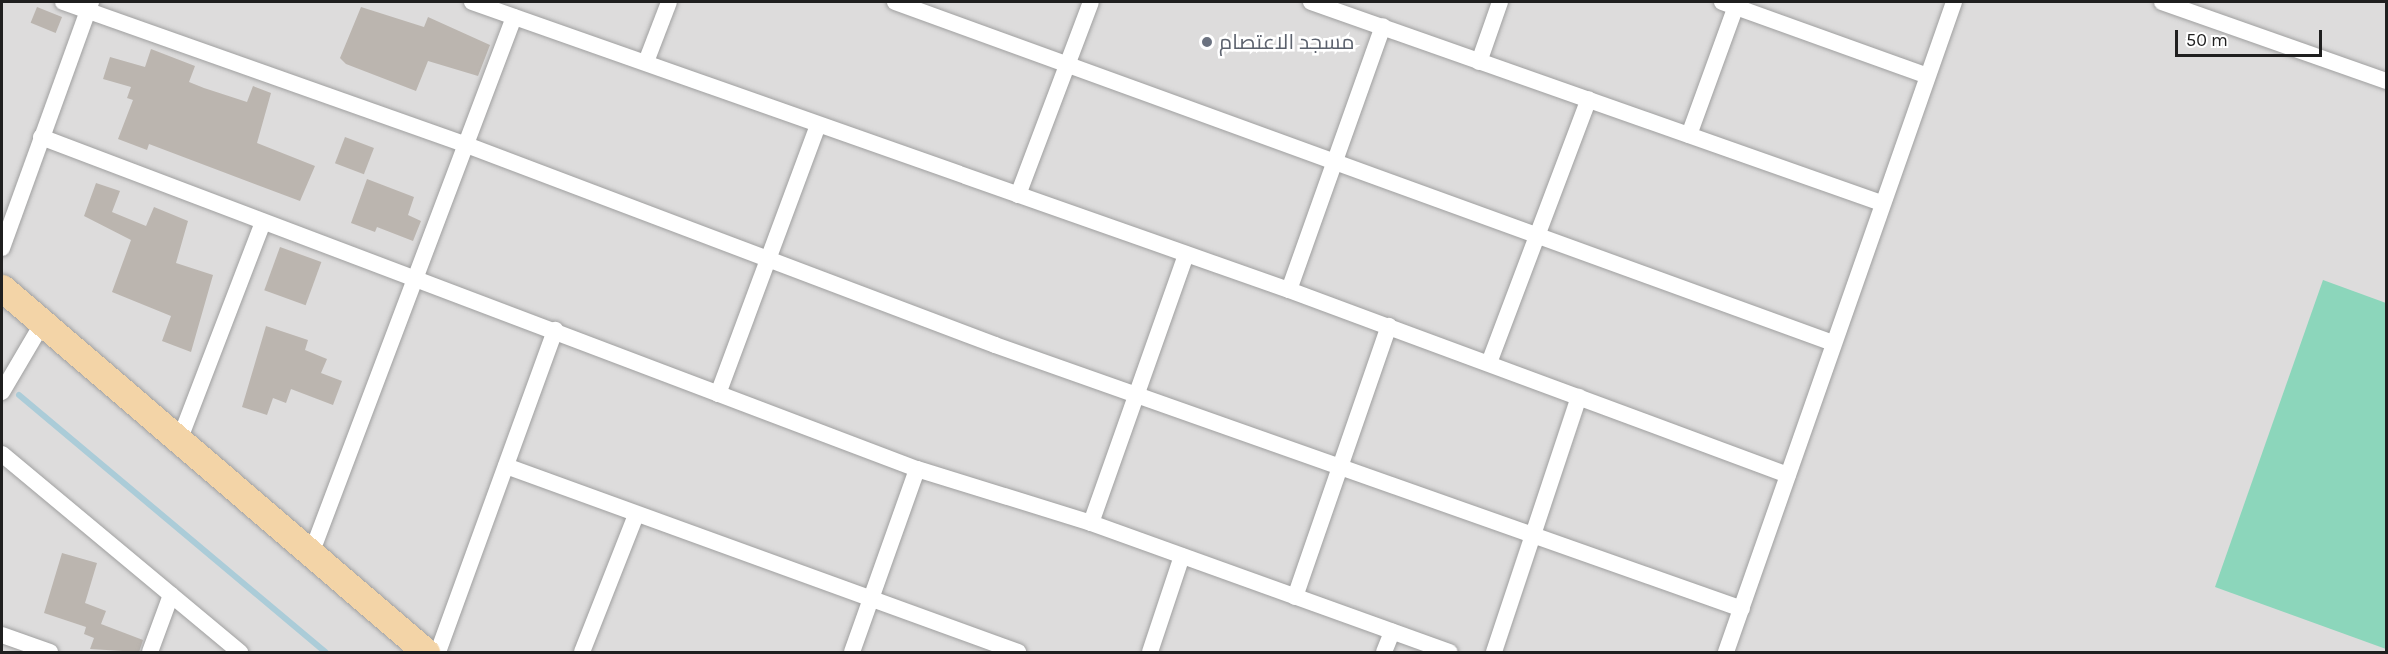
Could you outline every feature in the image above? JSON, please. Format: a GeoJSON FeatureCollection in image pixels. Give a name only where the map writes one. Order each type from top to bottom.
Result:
{"type":"FeatureCollection","features":[{"type":"Feature","properties":{"kind":"main road"},"geometry":{"type":"LineString","coordinates":[[2,288],[426,652]]}},
{"type":"Feature","properties":{"kind":"street"},"geometry":{"type":"LineString","coordinates":[[63,2],[89,6],[464,144],[769,261],[1136,395],[1742,609]]}},
{"type":"Feature","properties":{"kind":"street"},"geometry":{"type":"LineString","coordinates":[[472,2],[646,62],[818,126],[1289,290],[1788,475]]}},
{"type":"Feature","properties":{"kind":"street"},"geometry":{"type":"LineString","coordinates":[[646,62],[669,2]]}},
{"type":"Feature","properties":{"kind":"street"},"geometry":{"type":"LineString","coordinates":[[895,2],[1336,158],[1833,343]]}},
{"type":"Feature","properties":{"kind":"street"},"geometry":{"type":"LineString","coordinates":[[1018,195],[1091,2]]}},
{"type":"Feature","properties":{"kind":"street"},"geometry":{"type":"LineString","coordinates":[[1311,2],[1881,203]]}},
{"type":"Feature","properties":{"kind":"street"},"geometry":{"type":"LineString","coordinates":[[1479,62],[1500,2]]}},
{"type":"Feature","properties":{"kind":"street"},"geometry":{"type":"LineString","coordinates":[[1726,652],[1881,203],[1954,2]]}},
{"type":"Feature","properties":{"kind":"street"},"geometry":{"type":"LineString","coordinates":[[2162,2],[2386,79]]}},
{"type":"Feature","properties":{"kind":"street"},"geometry":{"type":"LineString","coordinates":[[1689,135],[1729,4],[1927,76]]}},
{"type":"Feature","properties":{"kind":"street"},"geometry":{"type":"LineString","coordinates":[[2,248],[89,6]]}},
{"type":"Feature","properties":{"kind":"street"},"geometry":{"type":"LineString","coordinates":[[310,554],[411,279],[514,17]]}},
{"type":"Feature","properties":{"kind":"street"},"geometry":{"type":"LineString","coordinates":[[1289,290],[1383,26]]}},
{"type":"Feature","properties":{"kind":"street"},"geometry":{"type":"LineString","coordinates":[[1489,363],[1589,99]]}},
{"type":"Feature","properties":{"kind":"street"},"geometry":{"type":"LineString","coordinates":[[718,394],[818,126]]}},
{"type":"Feature","properties":{"kind":"street"},"geometry":{"type":"LineString","coordinates":[[41,137],[262,225],[555,330],[917,469],[1091,523],[1450,652]]}},
{"type":"Feature","properties":{"kind":"street"},"geometry":{"type":"LineString","coordinates":[[179,441],[262,225]]}},
{"type":"Feature","properties":{"kind":"street"},"geometry":{"type":"LineString","coordinates":[[1091,523],[1186,254]]}},
{"type":"Feature","properties":{"kind":"street"},"geometry":{"type":"LineString","coordinates":[[2,392],[42,324]]}},
{"type":"Feature","properties":{"kind":"street"},"geometry":{"type":"LineString","coordinates":[[1295,597],[1389,326]]}},
{"type":"Feature","properties":{"kind":"street"},"geometry":{"type":"LineString","coordinates":[[438,652],[555,330]]}},
{"type":"Feature","properties":{"kind":"street"},"geometry":{"type":"LineString","coordinates":[[1494,652],[1535,535],[1579,397]]}},
{"type":"Feature","properties":{"kind":"street"},"geometry":{"type":"LineString","coordinates":[[2,454],[240,652]]}},
{"type":"Feature","properties":{"kind":"street"},"geometry":{"type":"LineString","coordinates":[[506,466],[1018,652]]}},
{"type":"Feature","properties":{"kind":"street"},"geometry":{"type":"LineString","coordinates":[[852,652],[869,597],[917,469]]}},
{"type":"Feature","properties":{"kind":"street"},"geometry":{"type":"LineString","coordinates":[[587,651],[636,515]]}},
{"type":"Feature","properties":{"kind":"street"},"geometry":{"type":"LineString","coordinates":[[1150,652],[1182,556]]}},
{"type":"Feature","properties":{"kind":"street"},"geometry":{"type":"LineString","coordinates":[[150,652],[171,595]]}},
{"type":"Feature","properties":{"kind":"street"},"geometry":{"type":"LineString","coordinates":[[1384,652],[1392,632]]}},
{"type":"Feature","properties":{"kind":"street"},"geometry":{"type":"LineString","coordinates":[[2,634],[50,652]]}},
{"type":"Feature","properties":{"kind":"shaded area"},"geometry":{"type":"Polygon","coordinates":[[[2,2],[2386,2],[2386,652],[2,652],[2,2]]]}},
{"type":"Feature","properties":{"kind":"green space"},"geometry":{"type":"Polygon","coordinates":[[[2323,280],[2386,303],[2386,649],[2215,587],[2323,280]]]}},
{"type":"Feature","properties":{"kind":"building"},"geometry":{"type":"Polygon","coordinates":[[[37,7],[62,17],[56,33],[31,23],[37,7]]]}},
{"type":"Feature","properties":{"kind":"building"},"geometry":{"type":"Polygon","coordinates":[[[361,7],[424,27],[428,17],[490,45],[478,76],[428,61],[416,91],[346,64],[340,58],[361,7]]]}},
{"type":"Feature","properties":{"kind":"building"},"geometry":{"type":"Polygon","coordinates":[[[151,49],[195,66],[189,82],[204,88],[247,102],[253,86],[271,93],[257,143],[315,166],[300,201],[149,144],[147,150],[118,139],[133,100],[127,98],[131,87],[103,79],[110,57],[145,67],[151,49]]]}},
{"type":"Feature","properties":{"kind":"building"},"geometry":{"type":"Polygon","coordinates":[[[345,137],[374,148],[364,174],[335,163],[345,137]]]}},
{"type":"Feature","properties":{"kind":"building"},"geometry":{"type":"Polygon","coordinates":[[[367,179],[414,197],[408,215],[421,221],[413,241],[377,227],[375,232],[351,223],[367,179]]]}},
{"type":"Feature","properties":{"kind":"building"},"geometry":{"type":"Polygon","coordinates":[[[96,183],[120,191],[112,212],[146,226],[154,207],[188,221],[176,263],[213,275],[191,352],[162,341],[171,316],[112,292],[131,240],[84,216],[96,183]]]}},
{"type":"Feature","properties":{"kind":"building"},"geometry":{"type":"Polygon","coordinates":[[[280,247],[321,262],[306,305],[264,290],[280,247]]]}},
{"type":"Feature","properties":{"kind":"building"},"geometry":{"type":"Polygon","coordinates":[[[266,326],[308,340],[305,350],[327,359],[321,373],[342,381],[333,405],[291,389],[286,403],[273,398],[267,415],[242,407],[266,326]]]}},
{"type":"Feature","properties":{"kind":"building"},"geometry":{"type":"Polygon","coordinates":[[[62,553],[97,563],[85,603],[106,611],[101,624],[143,640],[139,652],[90,649],[94,638],[84,634],[86,627],[44,613],[62,553]]]}},
{"type":"Feature","properties":{"kind":"waterway"},"geometry":{"type":"LineString","coordinates":[[19,395],[325,652]]}},
{"type":"Feature","properties":{"kind":"place","name":"مسجد الاعتصام"},"geometry":{"type":"Point","coordinates":[1207,42]}}]}
